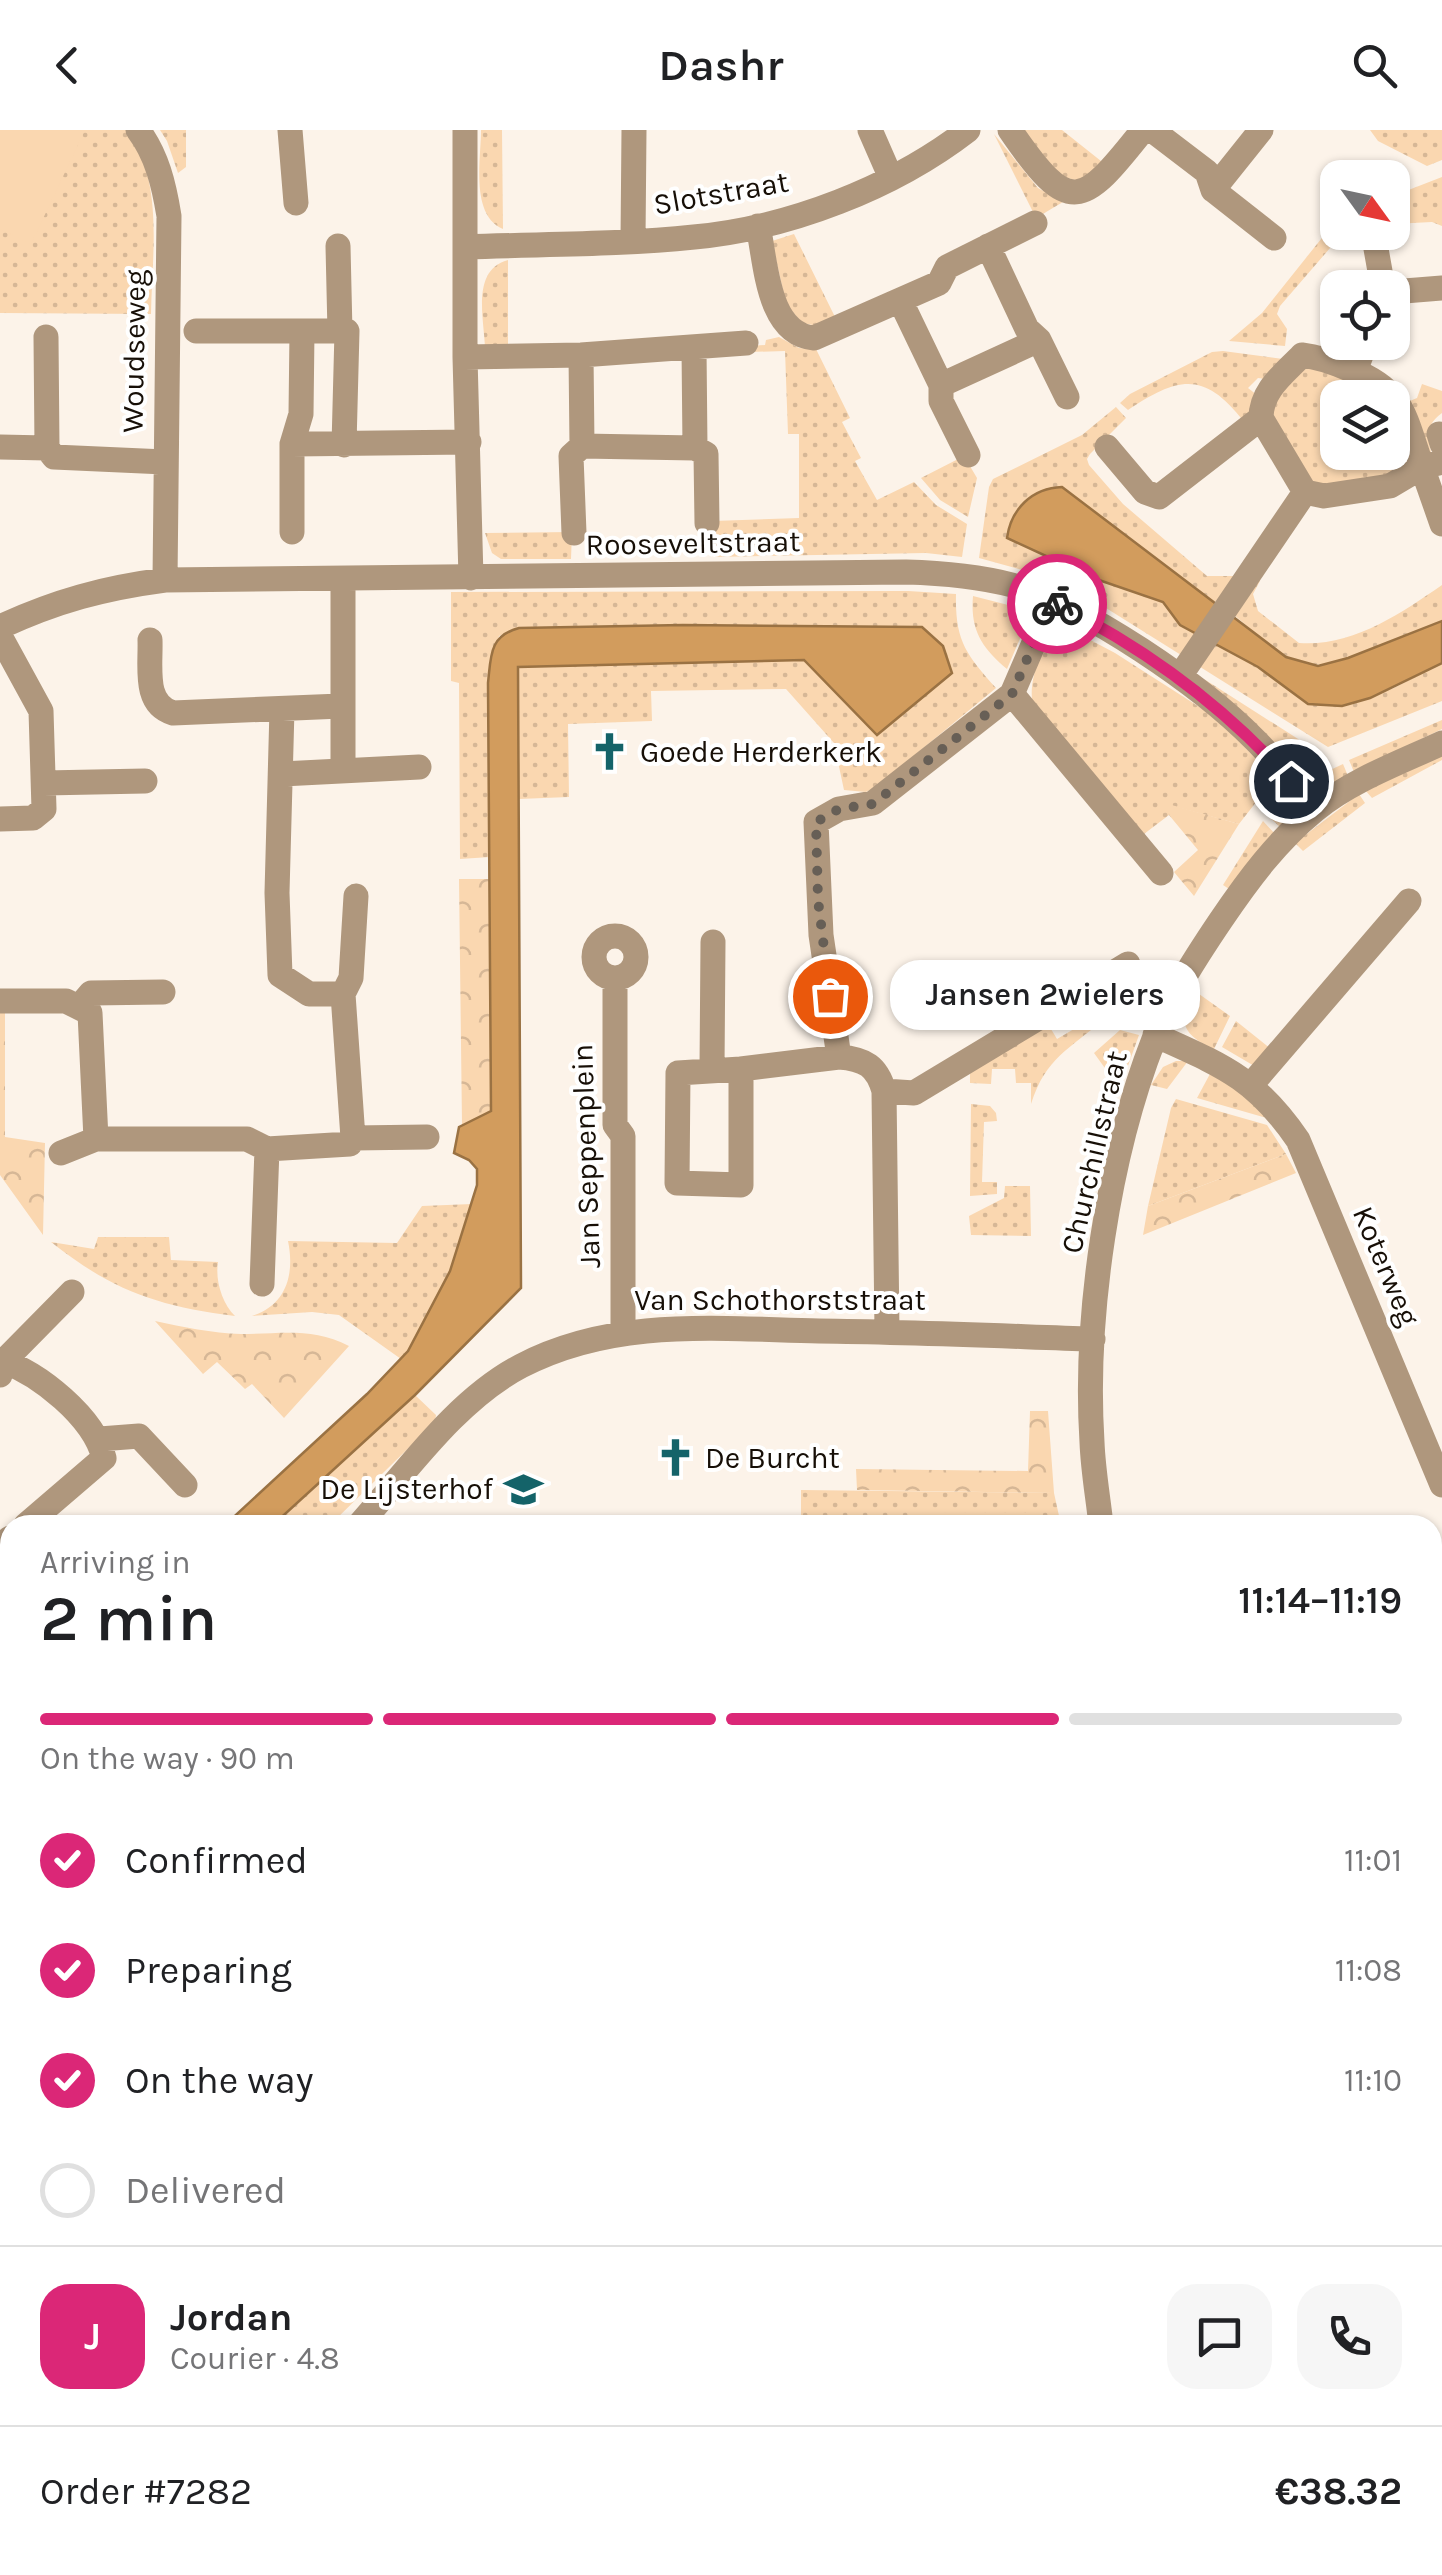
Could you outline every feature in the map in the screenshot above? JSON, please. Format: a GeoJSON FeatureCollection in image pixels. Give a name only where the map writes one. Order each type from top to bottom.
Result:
{"type":"FeatureCollection","features":[{"type":"Feature","properties":{"kind":"street","name":"Woudseweg"},"geometry":{"type":"LineString","coordinates":[[138,130],[165,190],[169,216],[166,580]]}},
{"type":"Feature","properties":{"kind":"street"},"geometry":{"type":"LineString","coordinates":[[290,130],[296,203]]}},
{"type":"Feature","properties":{"kind":"street"},"geometry":{"type":"LineString","coordinates":[[465,130],[465,357],[471,578]]}},
{"type":"Feature","properties":{"kind":"street"},"geometry":{"type":"LineString","coordinates":[[633,240],[634,130]]}},
{"type":"Feature","properties":{"kind":"street"},"geometry":{"type":"LineString","coordinates":[[870,130],[891,178]]}},
{"type":"Feature","properties":{"kind":"street","name":"Slotstraat"},"geometry":{"type":"LineString","coordinates":[[466,247],[696,237],[758,226],[819,208],[891,178],[938,154],[968,130]]}},
{"type":"Feature","properties":{"kind":"street"},"geometry":{"type":"LineString","coordinates":[[1010,130],[1046,180],[1058,188],[1082,192],[1098,184],[1144,130]]}},
{"type":"Feature","properties":{"kind":"street"},"geometry":{"type":"LineString","coordinates":[[1152,130],[1208,172],[1213,190],[1274,238]]}},
{"type":"Feature","properties":{"kind":"street"},"geometry":{"type":"LineString","coordinates":[[1213,190],[1262,130]]}},
{"type":"Feature","properties":{"kind":"street"},"geometry":{"type":"LineString","coordinates":[[758,226],[776,310],[801,337],[827,334],[900,302],[939,282],[948,267],[1035,223]]}},
{"type":"Feature","properties":{"kind":"street"},"geometry":{"type":"LineString","coordinates":[[338,246],[340,332]]}},
{"type":"Feature","properties":{"kind":"street"},"geometry":{"type":"LineString","coordinates":[[988,246],[1027,329],[1039,340],[1067,397]]}},
{"type":"Feature","properties":{"kind":"street"},"geometry":{"type":"LineString","coordinates":[[1410,291],[1442,288]]}},
{"type":"Feature","properties":{"kind":"street"},"geometry":{"type":"LineString","coordinates":[[900,302],[942,385],[941,401],[968,455]]}},
{"type":"Feature","properties":{"kind":"street"},"geometry":{"type":"LineString","coordinates":[[196,331],[347,331],[344,445]]}},
{"type":"Feature","properties":{"kind":"street"},"geometry":{"type":"LineString","coordinates":[[292,532],[292,444],[301,414],[302,332]]}},
{"type":"Feature","properties":{"kind":"street"},"geometry":{"type":"LineString","coordinates":[[46,337],[47,448],[54,457],[165,462]]}},
{"type":"Feature","properties":{"kind":"street"},"geometry":{"type":"LineString","coordinates":[[942,385],[1039,340]]}},
{"type":"Feature","properties":{"kind":"street"},"geometry":{"type":"LineString","coordinates":[[465,357],[580,356],[746,343]]}},
{"type":"Feature","properties":{"kind":"street"},"geometry":{"type":"LineString","coordinates":[[694,348],[695,448]]}},
{"type":"Feature","properties":{"kind":"street"},"geometry":{"type":"LineString","coordinates":[[1432,465],[1390,486],[1324,496],[1305,492],[1260,418],[1260,406],[1267,391],[1302,355],[1320,357],[1374,378],[1390,390],[1432,465],[1442,524]]}},
{"type":"Feature","properties":{"kind":"street"},"geometry":{"type":"LineString","coordinates":[[580,356],[582,446]]}},
{"type":"Feature","properties":{"kind":"street"},"geometry":{"type":"LineString","coordinates":[[1355,371],[1359,360]]}},
{"type":"Feature","properties":{"kind":"street"},"geometry":{"type":"LineString","coordinates":[[1106,447],[1146,492],[1159,496],[1260,418]]}},
{"type":"Feature","properties":{"kind":"street"},"geometry":{"type":"LineString","coordinates":[[292,444],[468,442]]}},
{"type":"Feature","properties":{"kind":"street"},"geometry":{"type":"LineString","coordinates":[[574,532],[571,456],[582,446],[695,448],[706,454],[707,523]]}},
{"type":"Feature","properties":{"kind":"street"},"geometry":{"type":"LineString","coordinates":[[0,447],[47,448]]}},
{"type":"Feature","properties":{"kind":"street"},"geometry":{"type":"LineString","coordinates":[[1180,676],[1305,492]]}},
{"type":"Feature","properties":{"kind":"street","name":"Rooseveltstraat"},"geometry":{"type":"LineString","coordinates":[[0,628],[50,604],[111,587],[166,580],[928,572],[1015,586],[1108,629],[1180,676],[1255,740],[1316,809]]}},
{"type":"Feature","properties":{"kind":"street"},"geometry":{"type":"LineString","coordinates":[[342,770],[343,579]]}},
{"type":"Feature","properties":{"kind":"street"},"geometry":{"type":"LineString","coordinates":[[839,1057],[819,918],[816,822],[839,809],[873,804],[1012,694],[1052,601]]}},
{"type":"Feature","properties":{"kind":"street"},"geometry":{"type":"LineString","coordinates":[[0,636],[42,711],[44,783],[44,809],[34,818],[0,819]]}},
{"type":"Feature","properties":{"kind":"street"},"geometry":{"type":"LineString","coordinates":[[150,640],[152,698],[160,709],[174,713],[341,706]]}},
{"type":"Feature","properties":{"kind":"street"},"geometry":{"type":"LineString","coordinates":[[1012,694],[1161,873]]}},
{"type":"Feature","properties":{"kind":"street"},"geometry":{"type":"LineString","coordinates":[[282,709],[276,893],[280,975],[309,994],[342,994]]}},
{"type":"Feature","properties":{"kind":"street","name":"Churchillstraat"},"geometry":{"type":"LineString","coordinates":[[1100,1515],[1092,1440],[1093,1339],[1108,1208],[1137,1084],[1155,1035],[1202,949],[1249,879],[1285,837],[1316,809],[1357,782],[1442,743]]}},
{"type":"Feature","properties":{"kind":"street"},"geometry":{"type":"LineString","coordinates":[[282,774],[419,767]]}},
{"type":"Feature","properties":{"kind":"street"},"geometry":{"type":"LineString","coordinates":[[44,783],[145,781]]}},
{"type":"Feature","properties":{"kind":"street"},"geometry":{"type":"LineString","coordinates":[[60,1153],[96,1139],[246,1139],[267,1149],[350,1144],[354,1138],[342,994],[351,978],[356,896]]}},
{"type":"Feature","properties":{"kind":"street"},"geometry":{"type":"LineString","coordinates":[[1251,1085],[1409,902]]}},
{"type":"Feature","properties":{"kind":"street"},"geometry":{"type":"LineString","coordinates":[[712,1069],[713,942]]}},
{"type":"Feature","properties":{"kind":"street"},"geometry":{"type":"LineString","coordinates":[[884,1091],[914,1093],[1128,964]]}},
{"type":"Feature","properties":{"kind":"street","name":"Jan Seppenplein"},"geometry":{"type":"LineString","coordinates":[[615,978],[615,1125],[623,1136],[623,1331]]}},
{"type":"Feature","properties":{"kind":"street"},"geometry":{"type":"LineString","coordinates":[[79,1007],[90,992],[163,992]]}},
{"type":"Feature","properties":{"kind":"street"},"geometry":{"type":"LineString","coordinates":[[0,1000],[66,1001],[90,1012],[96,1139]]}},
{"type":"Feature","properties":{"kind":"street","name":"Koterweg"},"geometry":{"type":"LineString","coordinates":[[1155,1035],[1230,1070],[1251,1085],[1274,1104],[1298,1140],[1442,1485]]}},
{"type":"Feature","properties":{"kind":"street"},"geometry":{"type":"LineString","coordinates":[[741,1069],[741,1186],[677,1183],[678,1073],[839,1057],[862,1060],[879,1075],[884,1091],[887,1331]]}},
{"type":"Feature","properties":{"kind":"street"},"geometry":{"type":"LineString","coordinates":[[354,1138],[427,1137]]}},
{"type":"Feature","properties":{"kind":"street"},"geometry":{"type":"LineString","coordinates":[[262,1284],[267,1149]]}},
{"type":"Feature","properties":{"kind":"street"},"geometry":{"type":"LineString","coordinates":[[38,1515],[104,1458],[100,1439],[45,1382],[1,1365],[72,1292]]}},
{"type":"Feature","properties":{"kind":"street","name":"Van Schothorststraat"},"geometry":{"type":"LineString","coordinates":[[368,1515],[455,1418],[518,1367],[554,1351],[623,1331],[725,1328],[1093,1339]]}},
{"type":"Feature","properties":{"kind":"street"},"geometry":{"type":"LineString","coordinates":[[100,1439],[139,1436],[185,1484]]}},
{"type":"Feature","properties":{"kind":"green space"},"geometry":{"type":"Polygon","coordinates":[[[0,130],[128,130],[147,173],[151,196],[151,314],[0,313],[0,130]]]}},
{"type":"Feature","properties":{"kind":"green space"},"geometry":{"type":"Polygon","coordinates":[[[0,130],[85,130],[31,244],[0,229],[0,130]]]}},
{"type":"Feature","properties":{"kind":"green space"},"geometry":{"type":"Polygon","coordinates":[[[160,130],[186,130],[186,167],[178,173],[167,141],[160,130]]]}},
{"type":"Feature","properties":{"kind":"green space"},"geometry":{"type":"Polygon","coordinates":[[[481,130],[502,130],[503,229],[486,212],[482,199],[481,130]]]}},
{"type":"Feature","properties":{"kind":"green space"},"geometry":{"type":"Polygon","coordinates":[[[1023,130],[1062,130],[1106,165],[1079,181],[1060,176],[1023,130]]]}},
{"type":"Feature","properties":{"kind":"green space"},"geometry":{"type":"Polygon","coordinates":[[[1370,130],[1442,130],[1442,160],[1427,166],[1378,141],[1370,130]]]}},
{"type":"Feature","properties":{"kind":"green space"},"geometry":{"type":"Polygon","coordinates":[[[994,134],[1038,188],[1063,202],[1036,218],[994,134]]]}},
{"type":"Feature","properties":{"kind":"green space"},"geometry":{"type":"Polygon","coordinates":[[[1442,177],[1442,226],[1432,222],[1410,223],[1410,189],[1442,177]]]}},
{"type":"Feature","properties":{"kind":"green space"},"geometry":{"type":"Polygon","coordinates":[[[794,234],[837,321],[823,327],[802,323],[786,304],[772,241],[794,234]]]}},
{"type":"Feature","properties":{"kind":"green space"},"geometry":{"type":"Polygon","coordinates":[[[1320,240],[1320,250],[1328,250],[1277,314],[1287,329],[1285,346],[1229,341],[1262,313],[1320,240]]]}},
{"type":"Feature","properties":{"kind":"green space"},"geometry":{"type":"Polygon","coordinates":[[[508,260],[508,347],[485,348],[484,284],[496,265],[508,260]]]}},
{"type":"Feature","properties":{"kind":"green space"},"geometry":{"type":"Polygon","coordinates":[[[779,337],[799,348],[816,349],[850,418],[842,422],[861,458],[855,461],[877,500],[914,482],[936,505],[967,524],[962,557],[926,553],[712,557],[713,521],[799,518],[799,434],[788,434],[785,351],[749,352],[749,346],[765,345],[766,340],[779,337]]]}},
{"type":"Feature","properties":{"kind":"green space"},"geometry":{"type":"Polygon","coordinates":[[[1212,352],[1283,359],[1265,379],[1258,378],[1248,388],[1257,395],[1253,412],[1244,422],[1216,394],[1190,384],[1162,391],[1128,410],[1120,403],[1130,394],[1212,352]]]}},
{"type":"Feature","properties":{"kind":"green space"},"geometry":{"type":"Polygon","coordinates":[[[1316,364],[1350,380],[1320,380],[1320,470],[1402,471],[1335,489],[1311,483],[1268,408],[1306,365],[1316,364]]]}},
{"type":"Feature","properties":{"kind":"green space"},"geometry":{"type":"Polygon","coordinates":[[[1422,384],[1442,391],[1442,413],[1429,432],[1432,456],[1424,453],[1410,416],[1410,401],[1417,398],[1422,384]]]}},
{"type":"Feature","properties":{"kind":"green space"},"geometry":{"type":"Polygon","coordinates":[[[1116,407],[1126,418],[1090,454],[1089,465],[1123,504],[1207,576],[1236,576],[1217,602],[1007,538],[1096,579],[1163,602],[1180,625],[1258,667],[1308,704],[1342,706],[1394,688],[1442,663],[1442,701],[1328,747],[1098,603],[1051,578],[979,558],[993,479],[1082,435],[1116,407]]]}},
{"type":"Feature","properties":{"kind":"green space"},"geometry":{"type":"Polygon","coordinates":[[[964,456],[977,478],[968,517],[940,500],[921,478],[964,456]]]}},
{"type":"Feature","properties":{"kind":"green space"},"geometry":{"type":"Polygon","coordinates":[[[572,532],[571,559],[501,559],[492,553],[485,533],[572,532]]]}},
{"type":"Feature","properties":{"kind":"green space"},"geometry":{"type":"Polygon","coordinates":[[[1255,578],[1260,581],[1253,594],[1258,611],[1299,643],[1338,640],[1356,634],[1392,617],[1442,585],[1442,621],[1350,658],[1314,665],[1299,662],[1273,647],[1234,615],[1255,578]]]}},
{"type":"Feature","properties":{"kind":"green space"},"geometry":{"type":"Polygon","coordinates":[[[451,592],[956,594],[964,646],[996,688],[866,792],[844,790],[834,743],[786,689],[651,691],[652,721],[568,724],[569,797],[519,799],[518,667],[804,660],[877,735],[952,672],[683,625],[519,628],[499,636],[488,683],[490,857],[460,859],[459,683],[451,681],[451,592]]]}},
{"type":"Feature","properties":{"kind":"green space"},"geometry":{"type":"Polygon","coordinates":[[[973,596],[1023,612],[1025,627],[1007,669],[979,637],[973,596]]]}},
{"type":"Feature","properties":{"kind":"green space"},"geometry":{"type":"Polygon","coordinates":[[[1062,625],[1115,653],[1215,717],[1275,778],[1239,824],[1169,805],[1169,815],[1144,834],[1033,704],[1032,685],[1038,661],[1055,630],[1062,625]]]}},
{"type":"Feature","properties":{"kind":"green space"},"geometry":{"type":"Polygon","coordinates":[[[1204,679],[1320,753],[1291,767],[1204,679]]]}},
{"type":"Feature","properties":{"kind":"green space"},"geometry":{"type":"Polygon","coordinates":[[[1442,720],[1442,729],[1354,772],[1349,760],[1442,720]]]}},
{"type":"Feature","properties":{"kind":"green space"},"geometry":{"type":"Polygon","coordinates":[[[1442,754],[1442,760],[1372,798],[1365,790],[1442,754]]]}},
{"type":"Feature","properties":{"kind":"green space"},"geometry":{"type":"Polygon","coordinates":[[[1343,764],[1348,776],[1338,782],[1323,786],[1307,781],[1343,764]]]}},
{"type":"Feature","properties":{"kind":"green space"},"geometry":{"type":"Polygon","coordinates":[[[1359,794],[1365,803],[1303,851],[1295,843],[1359,794]]]}},
{"type":"Feature","properties":{"kind":"green space"},"geometry":{"type":"Polygon","coordinates":[[[1285,796],[1290,807],[1281,828],[1267,815],[1285,796]]]}},
{"type":"Feature","properties":{"kind":"green space"},"geometry":{"type":"Polygon","coordinates":[[[1168,804],[1239,824],[1194,896],[1174,872],[1198,850],[1169,815],[1168,804]]]}},
{"type":"Feature","properties":{"kind":"green space"},"geometry":{"type":"Polygon","coordinates":[[[1263,821],[1275,834],[1229,889],[1223,885],[1263,821]]]}},
{"type":"Feature","properties":{"kind":"green space"},"geometry":{"type":"Polygon","coordinates":[[[459,879],[490,879],[491,1111],[462,1125],[459,879]]]}},
{"type":"Feature","properties":{"kind":"green space"},"geometry":{"type":"Polygon","coordinates":[[[1165,974],[1169,976],[1144,1022],[1137,1012],[1165,974]]]}},
{"type":"Feature","properties":{"kind":"green space"},"geometry":{"type":"Polygon","coordinates":[[[1192,989],[1230,1016],[1214,1049],[1195,1038],[1185,1026],[1192,989]]]}},
{"type":"Feature","properties":{"kind":"green space"},"geometry":{"type":"Polygon","coordinates":[[[1092,1000],[1104,1019],[1051,1065],[1031,1104],[1031,1083],[1016,1083],[1015,1069],[992,1069],[991,1084],[970,1083],[970,1069],[1048,1024],[1057,1039],[1096,1016],[1092,1000]]]}},
{"type":"Feature","properties":{"kind":"green space"},"geometry":{"type":"Polygon","coordinates":[[[0,1012],[5,1012],[5,1137],[45,1143],[43,1235],[0,1175],[0,1012]]]}},
{"type":"Feature","properties":{"kind":"green space"},"geometry":{"type":"Polygon","coordinates":[[[1236,1021],[1271,1049],[1256,1067],[1222,1047],[1236,1021]]]}},
{"type":"Feature","properties":{"kind":"green space"},"geometry":{"type":"Polygon","coordinates":[[[1120,1030],[1139,1035],[1124,1077],[1107,1071],[1094,1053],[1120,1030]]]}},
{"type":"Feature","properties":{"kind":"green space"},"geometry":{"type":"Polygon","coordinates":[[[1188,1061],[1167,1089],[1151,1085],[1163,1067],[1188,1061]]]}},
{"type":"Feature","properties":{"kind":"green space"},"geometry":{"type":"Polygon","coordinates":[[[1211,1072],[1237,1087],[1270,1119],[1197,1098],[1211,1072]]]}},
{"type":"Feature","properties":{"kind":"green space"},"geometry":{"type":"Polygon","coordinates":[[[1176,1099],[1267,1125],[1286,1154],[1148,1206],[1176,1099]]]}},
{"type":"Feature","properties":{"kind":"green space"},"geometry":{"type":"Polygon","coordinates":[[[971,1104],[990,1106],[996,1113],[997,1121],[984,1122],[982,1182],[997,1182],[997,1194],[970,1196],[971,1104]]]}},
{"type":"Feature","properties":{"kind":"green space"},"geometry":{"type":"Polygon","coordinates":[[[1286,1154],[1296,1173],[1143,1235],[1148,1206],[1286,1154]]]}},
{"type":"Feature","properties":{"kind":"green space"},"geometry":{"type":"Polygon","coordinates":[[[1005,1186],[1030,1186],[1031,1236],[971,1235],[969,1216],[1004,1198],[1005,1186]]]}},
{"type":"Feature","properties":{"kind":"green space"},"geometry":{"type":"Polygon","coordinates":[[[472,1204],[436,1306],[401,1359],[339,1315],[312,1312],[252,1316],[273,1304],[285,1287],[290,1266],[288,1241],[397,1243],[422,1206],[472,1204]]]}},
{"type":"Feature","properties":{"kind":"green space"},"geometry":{"type":"Polygon","coordinates":[[[98,1237],[169,1237],[171,1260],[218,1262],[220,1291],[235,1316],[137,1294],[95,1273],[51,1242],[94,1249],[98,1237]]]}},
{"type":"Feature","properties":{"kind":"green space"},"geometry":{"type":"Polygon","coordinates":[[[155,1321],[230,1333],[309,1334],[349,1346],[284,1418],[252,1384],[245,1389],[217,1362],[203,1374],[155,1321]]]}},
{"type":"Feature","properties":{"kind":"green space"},"geometry":{"type":"Polygon","coordinates":[[[415,1395],[436,1415],[435,1422],[340,1515],[284,1515],[415,1395]]]}},
{"type":"Feature","properties":{"kind":"green space"},"geometry":{"type":"Polygon","coordinates":[[[1030,1411],[1048,1411],[1054,1493],[857,1490],[856,1469],[1028,1471],[1030,1411]]]}},
{"type":"Feature","properties":{"kind":"green space"},"geometry":{"type":"Polygon","coordinates":[[[801,1490],[1054,1493],[1059,1515],[801,1515],[801,1490]]]}},
{"type":"Feature","properties":{"kind":"green space"},"geometry":{"type":"Polygon","coordinates":[[[915,1512],[1038,1513],[1038,1515],[915,1512]]]}},
{"type":"Feature","properties":{"kind":"shaded area"},"geometry":{"type":"Polygon","coordinates":[[[1062,487],[1286,657],[1318,666],[1442,621],[1442,663],[1370,698],[1342,706],[1308,704],[1258,667],[1180,625],[1163,602],[1096,579],[1007,538],[1013,518],[1025,502],[1041,491],[1062,487]]]}},
{"type":"Feature","properties":{"kind":"shaded area"},"geometry":{"type":"Polygon","coordinates":[[[922,627],[943,646],[952,673],[877,735],[804,660],[518,667],[521,1288],[415,1395],[284,1515],[236,1515],[408,1351],[450,1271],[477,1185],[477,1169],[454,1153],[459,1127],[491,1111],[490,664],[497,642],[519,628],[922,627]]]}},
{"type":"Feature","properties":{"kind":"way so far"},"geometry":{"type":"LineString","coordinates":[[830,996],[818,900],[816,822],[839,809],[873,804],[1012,694],[1052,601],[1057,604]]}},
{"type":"Feature","properties":{"kind":"place","name":"Goede Herderkerk"},"geometry":{"type":"Point","coordinates":[610,752]}},
{"type":"Feature","properties":{"kind":"place","name":"Jansen 2wielers"},"geometry":{"type":"Point","coordinates":[830,996]}},
{"type":"Feature","properties":{"kind":"place","name":"De Burcht"},"geometry":{"type":"Point","coordinates":[675,1458]}},
{"type":"Feature","properties":{"kind":"place","name":"De Lijsterhof"},"geometry":{"type":"Point","coordinates":[523,1489]}},
{"type":"Feature","properties":{"kind":"route"},"geometry":{"type":"LineString","coordinates":[[1057,604],[1108,629],[1180,676],[1232,718],[1291,781]]}}]}
